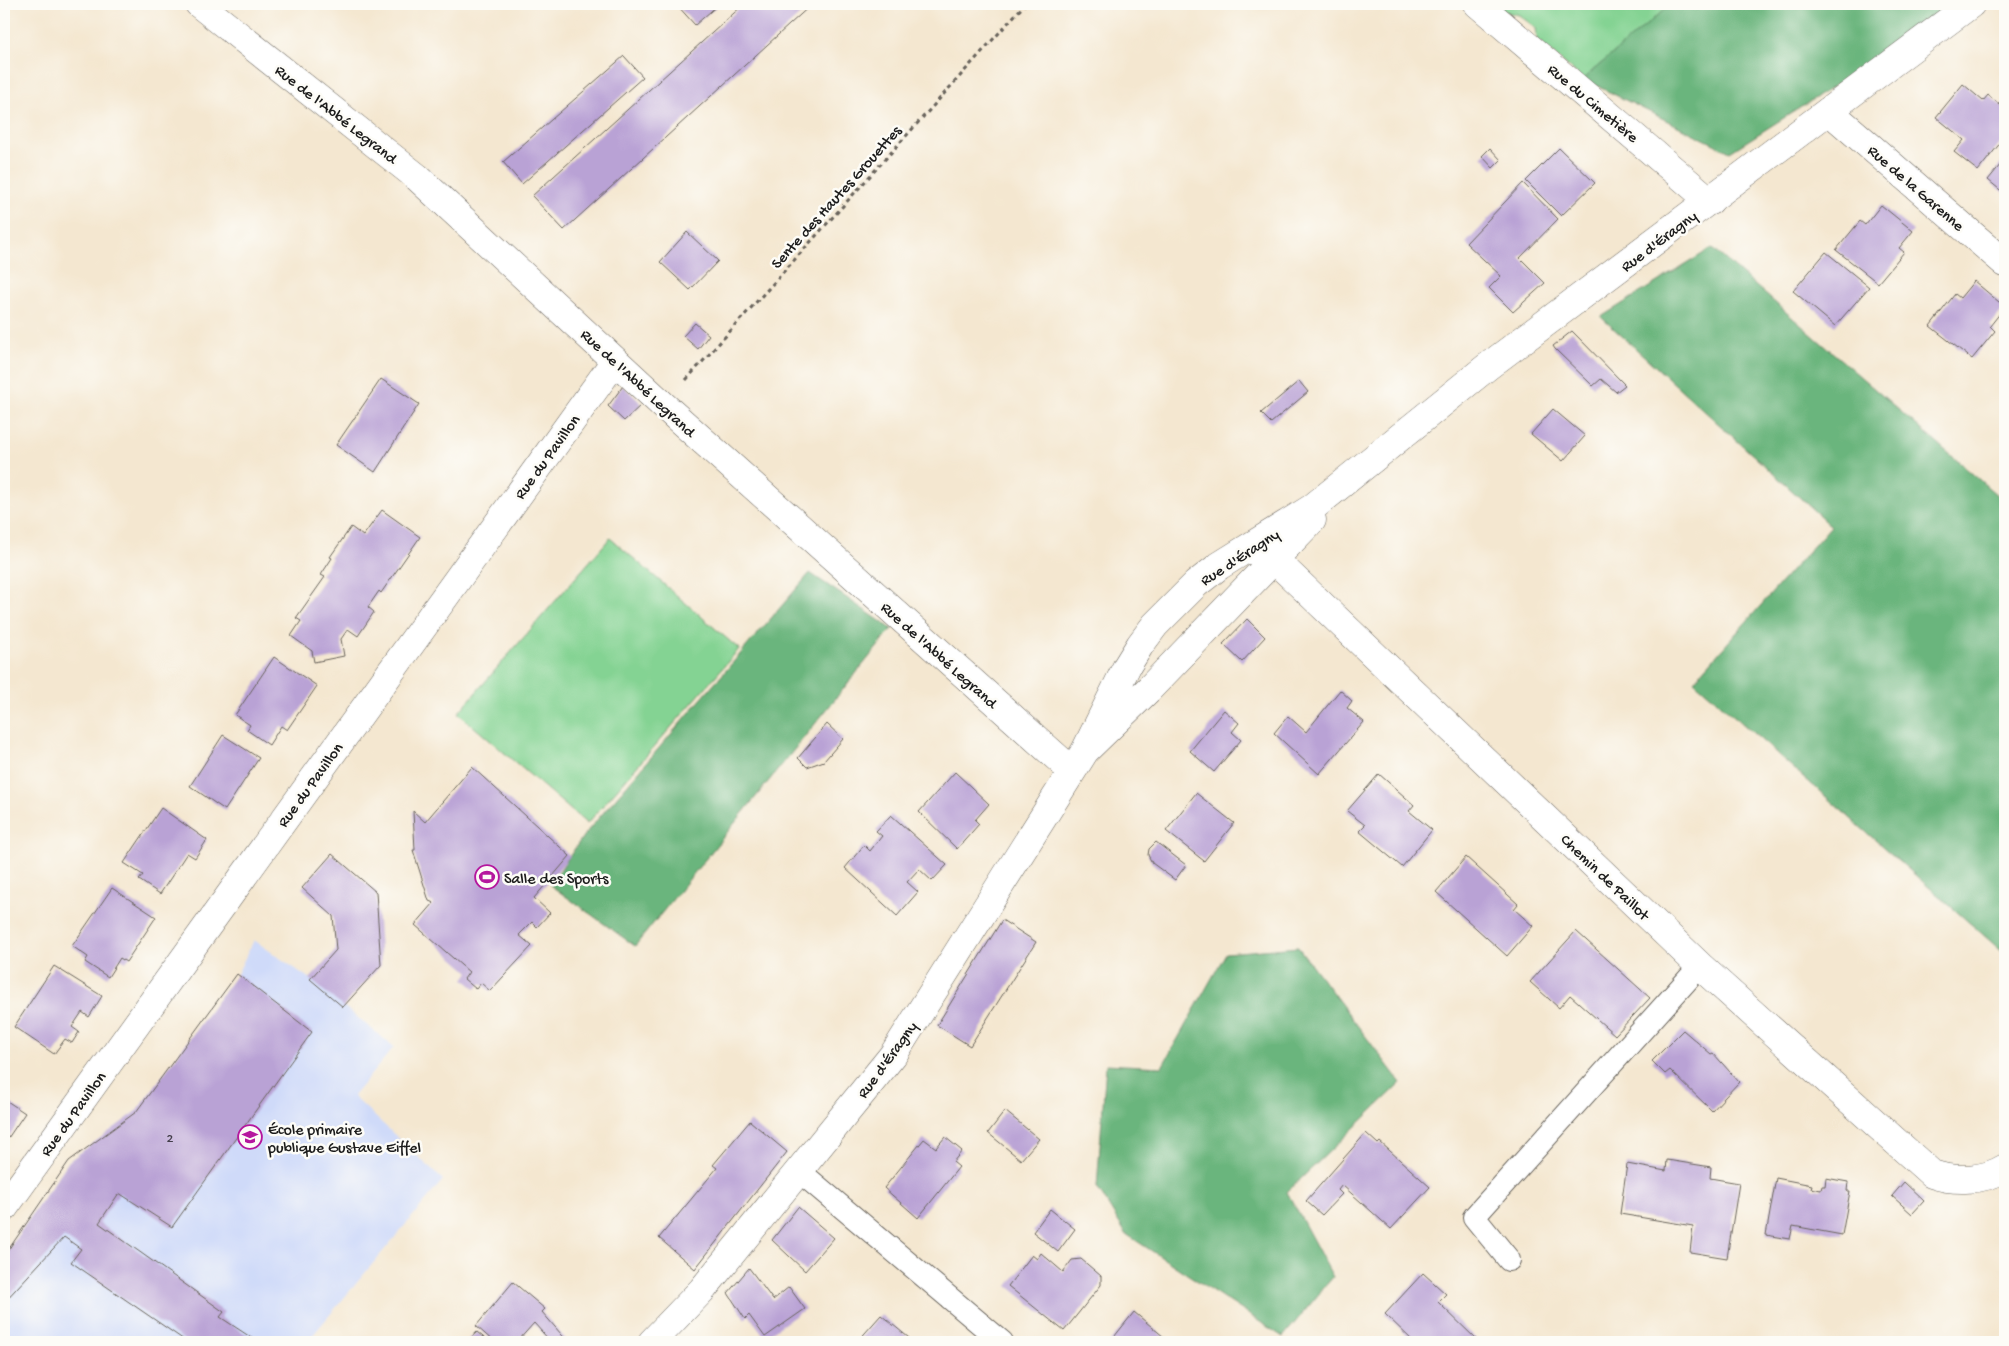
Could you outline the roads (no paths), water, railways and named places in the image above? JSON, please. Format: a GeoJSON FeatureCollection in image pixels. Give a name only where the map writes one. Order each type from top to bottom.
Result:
{"type":"FeatureCollection","features":[{"type":"Feature","properties":{"kind":"street","name":"Rue de l'Abbé Legrand"},"geometry":{"type":"LineString","coordinates":[[199,4],[417,177],[663,405],[1078,760]]}},
{"type":"Feature","properties":{"kind":"street","name":"Rue du Cimetière"},"geometry":{"type":"LineString","coordinates":[[1478,4],[1710,201]]}},
{"type":"Feature","properties":{"kind":"street","name":"Rue d'Éragny"},"geometry":{"type":"LineString","coordinates":[[652,1342],[702,1290],[893,1055],[1078,760],[1127,666],[1155,625],[1175,603],[1207,574],[1312,508],[1487,367],[1971,4]]}},
{"type":"Feature","properties":{"kind":"street","name":"Rue de la Garenne"},"geometry":{"type":"LineString","coordinates":[[1829,110],[2005,263]]}},
{"type":"Feature","properties":{"kind":"street","name":"Rue du Pavillon"},"geometry":{"type":"LineString","coordinates":[[4,1208],[615,361]]}},
{"type":"Feature","properties":{"kind":"street","name":"Rue d'Éragny"},"geometry":{"type":"LineString","coordinates":[[1078,760],[1275,560],[1349,480]]}},
{"type":"Feature","properties":{"kind":"street","name":"Chemin de Paillot"},"geometry":{"type":"LineString","coordinates":[[1249,548],[1275,560],[1700,966],[1932,1174],[1945,1179],[1976,1179],[2005,1168]]}},
{"type":"Feature","properties":{"kind":"lane"},"geometry":{"type":"LineString","coordinates":[[1509,1260],[1474,1217],[1700,966]]}},
{"type":"Feature","properties":{"kind":"lane"},"geometry":{"type":"LineString","coordinates":[[799,1171],[1002,1342]]}},
{"type":"Feature","properties":{"kind":"place","name":"Salle des Sports"},"geometry":{"type":"Point","coordinates":[487,877]}},
{"type":"Feature","properties":{"kind":"place","name":"École primaire publique Gustave Eiffel"},"geometry":{"type":"Point","coordinates":[250,1137]}}]}
